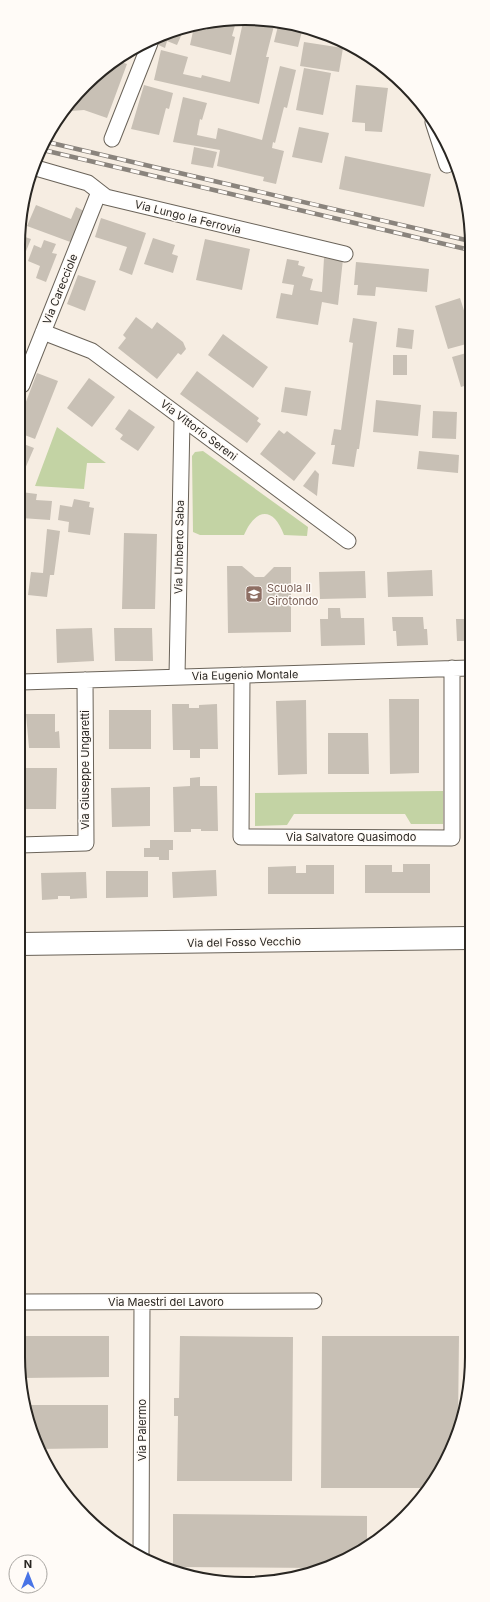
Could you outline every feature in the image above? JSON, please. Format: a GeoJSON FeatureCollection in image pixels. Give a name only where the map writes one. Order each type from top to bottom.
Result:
{"type":"FeatureCollection","features":[{"type":"Feature","properties":{"kind":"street"},"geometry":{"type":"LineString","coordinates":[[112,139],[148,48]]}},
{"type":"Feature","properties":{"kind":"street"},"geometry":{"type":"LineString","coordinates":[[440,144],[447,165]]}},
{"type":"Feature","properties":{"kind":"street","name":"Via Lungo la Ferrovia"},"geometry":{"type":"LineString","coordinates":[[39,169],[88,183],[106,197],[196,220],[345,254]]}},
{"type":"Feature","properties":{"kind":"street","name":"Via Carecciole"},"geometry":{"type":"LineString","coordinates":[[25,377],[99,192]]}},
{"type":"Feature","properties":{"kind":"street","name":"Via Vittorio Sereni"},"geometry":{"type":"LineString","coordinates":[[43,332],[92,351],[348,541]]}},
{"type":"Feature","properties":{"kind":"street","name":"Via Umberto Saba"},"geometry":{"type":"LineString","coordinates":[[177,676],[182,419]]}},
{"type":"Feature","properties":{"kind":"street","name":"Via Salvatore Quasimodo"},"geometry":{"type":"LineString","coordinates":[[242,676],[241,837],[452,838],[452,668]]}},
{"type":"Feature","properties":{"kind":"street","name":"Via Eugenio Montale"},"geometry":{"type":"LineString","coordinates":[[25,682],[465,668]]}},
{"type":"Feature","properties":{"kind":"street","name":"Via Giuseppe Ungaretti"},"geometry":{"type":"LineString","coordinates":[[25,845],[86,843],[85,680]]}},
{"type":"Feature","properties":{"kind":"street","name":"Via del Fosso Vecchio"},"geometry":{"type":"LineString","coordinates":[[25,944],[465,938]]}},
{"type":"Feature","properties":{"kind":"street","name":"Via Maestri del Lavoro"},"geometry":{"type":"LineString","coordinates":[[25,1302],[314,1301]]}},
{"type":"Feature","properties":{"kind":"street","name":"Via Palermo"},"geometry":{"type":"LineString","coordinates":[[141,1551],[142,1302]]}},
{"type":"Feature","properties":{"kind":"green space"},"geometry":{"type":"Polygon","coordinates":[[[57,427],[106,463],[87,463],[84,489],[35,486],[57,427]]]}},
{"type":"Feature","properties":{"kind":"green space"},"geometry":{"type":"Polygon","coordinates":[[[203,451],[308,527],[307,536],[284,535],[280,525],[275,519],[264,514],[253,520],[248,526],[244,535],[200,535],[193,532],[192,456],[195,452],[203,451]]]}},
{"type":"Feature","properties":{"kind":"green space"},"geometry":{"type":"Polygon","coordinates":[[[443,791],[443,824],[411,824],[405,814],[294,814],[287,825],[255,826],[255,793],[443,791]]]}},
{"type":"Feature","properties":{"kind":"building"},"geometry":{"type":"Polygon","coordinates":[[[235,25],[232,36],[235,37],[231,55],[190,45],[193,31],[202,29],[207,30],[207,28],[235,25]]]}},
{"type":"Feature","properties":{"kind":"building"},"geometry":{"type":"Polygon","coordinates":[[[242,25],[274,27],[266,57],[269,57],[259,104],[154,80],[161,50],[188,57],[183,74],[201,78],[202,75],[230,82],[242,25]]]}},
{"type":"Feature","properties":{"kind":"building"},"geometry":{"type":"Polygon","coordinates":[[[278,28],[302,32],[298,47],[274,42],[278,28]]]}},
{"type":"Feature","properties":{"kind":"building"},"geometry":{"type":"Polygon","coordinates":[[[182,34],[177,45],[167,41],[165,48],[156,44],[182,34]]]}},
{"type":"Feature","properties":{"kind":"building"},"geometry":{"type":"Polygon","coordinates":[[[304,42],[343,48],[339,72],[300,66],[304,42]]]}},
{"type":"Feature","properties":{"kind":"building"},"geometry":{"type":"Polygon","coordinates":[[[122,62],[127,64],[107,118],[84,110],[70,111],[89,89],[111,70],[122,62]]]}},
{"type":"Feature","properties":{"kind":"building"},"geometry":{"type":"Polygon","coordinates":[[[280,66],[296,70],[287,108],[284,107],[275,143],[273,142],[272,148],[284,151],[276,184],[263,181],[264,177],[217,166],[220,150],[173,142],[183,97],[207,103],[202,120],[200,119],[197,135],[216,139],[218,128],[262,140],[280,66]]]}},
{"type":"Feature","properties":{"kind":"building"},"geometry":{"type":"Polygon","coordinates":[[[304,68],[331,73],[323,115],[296,110],[304,68]]]}},
{"type":"Feature","properties":{"kind":"building"},"geometry":{"type":"Polygon","coordinates":[[[144,85],[173,93],[169,109],[166,108],[159,135],[131,129],[144,85]]]}},
{"type":"Feature","properties":{"kind":"building"},"geometry":{"type":"Polygon","coordinates":[[[356,85],[388,88],[382,132],[365,131],[365,123],[352,122],[356,85]]]}},
{"type":"Feature","properties":{"kind":"building"},"geometry":{"type":"Polygon","coordinates":[[[299,127],[329,133],[322,163],[292,157],[299,127]]]}},
{"type":"Feature","properties":{"kind":"building"},"geometry":{"type":"Polygon","coordinates":[[[194,147],[217,152],[213,168],[191,164],[194,147]]]}},
{"type":"Feature","properties":{"kind":"building"},"geometry":{"type":"Polygon","coordinates":[[[345,156],[431,174],[424,207],[339,189],[345,156]]]}},
{"type":"Feature","properties":{"kind":"building"},"geometry":{"type":"Polygon","coordinates":[[[36,205],[71,219],[76,207],[84,211],[73,243],[27,226],[36,205]]]}},
{"type":"Feature","properties":{"kind":"building"},"geometry":{"type":"Polygon","coordinates":[[[101,218],[146,233],[132,275],[119,270],[127,247],[95,237],[101,218]]]}},
{"type":"Feature","properties":{"kind":"building"},"geometry":{"type":"Polygon","coordinates":[[[25,237],[31,239],[25,254],[25,237]]]}},
{"type":"Feature","properties":{"kind":"building"},"geometry":{"type":"Polygon","coordinates":[[[153,238],[175,245],[172,254],[178,256],[173,273],[144,264],[153,238]]]}},
{"type":"Feature","properties":{"kind":"building"},"geometry":{"type":"Polygon","coordinates":[[[205,239],[250,249],[242,290],[196,280],[205,239]]]}},
{"type":"Feature","properties":{"kind":"building"},"geometry":{"type":"Polygon","coordinates":[[[44,240],[56,244],[52,253],[57,254],[46,282],[36,278],[40,266],[28,261],[34,245],[41,248],[44,240]]]}},
{"type":"Feature","properties":{"kind":"building"},"geometry":{"type":"Polygon","coordinates":[[[324,258],[343,259],[338,305],[322,302],[318,325],[276,318],[281,293],[292,295],[294,285],[282,283],[287,259],[299,261],[298,265],[305,267],[302,276],[313,279],[310,290],[322,292],[324,258]]]}},
{"type":"Feature","properties":{"kind":"building"},"geometry":{"type":"Polygon","coordinates":[[[356,262],[429,269],[427,292],[376,287],[375,296],[357,295],[358,285],[354,285],[356,262]]]}},
{"type":"Feature","properties":{"kind":"building"},"geometry":{"type":"Polygon","coordinates":[[[78,275],[96,281],[85,311],[67,304],[78,275]]]}},
{"type":"Feature","properties":{"kind":"building"},"geometry":{"type":"Polygon","coordinates":[[[460,298],[465,314],[465,344],[448,349],[435,306],[460,298]]]}},
{"type":"Feature","properties":{"kind":"building"},"geometry":{"type":"Polygon","coordinates":[[[136,317],[152,329],[157,322],[183,342],[186,349],[181,355],[178,353],[157,379],[118,348],[126,338],[123,335],[136,317]]]}},
{"type":"Feature","properties":{"kind":"building"},"geometry":{"type":"Polygon","coordinates":[[[353,318],[377,322],[359,449],[357,449],[354,467],[332,464],[335,445],[331,445],[334,429],[341,430],[353,343],[349,342],[353,318]]]}},
{"type":"Feature","properties":{"kind":"building"},"geometry":{"type":"Polygon","coordinates":[[[398,328],[414,330],[412,349],[396,347],[398,328]]]}},
{"type":"Feature","properties":{"kind":"building"},"geometry":{"type":"Polygon","coordinates":[[[223,334],[268,367],[253,388],[208,355],[223,334]]]}},
{"type":"Feature","properties":{"kind":"building"},"geometry":{"type":"Polygon","coordinates":[[[465,353],[465,386],[461,387],[452,357],[465,353]]]}},
{"type":"Feature","properties":{"kind":"building"},"geometry":{"type":"Polygon","coordinates":[[[393,355],[407,355],[407,375],[393,375],[393,355]]]}},
{"type":"Feature","properties":{"kind":"building"},"geometry":{"type":"Polygon","coordinates":[[[197,371],[259,418],[257,421],[261,424],[247,443],[180,394],[197,371]]]}},
{"type":"Feature","properties":{"kind":"building"},"geometry":{"type":"Polygon","coordinates":[[[37,373],[58,381],[35,439],[25,435],[25,404],[37,373]]]}},
{"type":"Feature","properties":{"kind":"building"},"geometry":{"type":"Polygon","coordinates":[[[89,378],[115,397],[92,427],[67,408],[89,378]]]}},
{"type":"Feature","properties":{"kind":"building"},"geometry":{"type":"Polygon","coordinates":[[[285,387],[311,391],[307,416],[281,412],[285,387]]]}},
{"type":"Feature","properties":{"kind":"building"},"geometry":{"type":"Polygon","coordinates":[[[376,400],[421,405],[418,436],[373,432],[376,400]]]}},
{"type":"Feature","properties":{"kind":"building"},"geometry":{"type":"Polygon","coordinates":[[[129,409],[155,427],[138,451],[120,439],[123,435],[115,429],[129,409]]]}},
{"type":"Feature","properties":{"kind":"building"},"geometry":{"type":"Polygon","coordinates":[[[433,411],[457,412],[456,439],[432,438],[433,411]]]}},
{"type":"Feature","properties":{"kind":"building"},"geometry":{"type":"Polygon","coordinates":[[[279,430],[284,434],[287,431],[316,453],[294,481],[260,454],[279,430]]]}},
{"type":"Feature","properties":{"kind":"building"},"geometry":{"type":"Polygon","coordinates":[[[25,445],[34,448],[25,469],[25,445]]]}},
{"type":"Feature","properties":{"kind":"building"},"geometry":{"type":"Polygon","coordinates":[[[419,451],[459,455],[458,473],[417,469],[419,451]]]}},
{"type":"Feature","properties":{"kind":"building"},"geometry":{"type":"Polygon","coordinates":[[[315,470],[319,474],[317,496],[303,486],[315,470]]]}},
{"type":"Feature","properties":{"kind":"building"},"geometry":{"type":"Polygon","coordinates":[[[25,492],[37,494],[36,500],[52,501],[50,520],[25,518],[25,492]]]}},
{"type":"Feature","properties":{"kind":"building"},"geometry":{"type":"Polygon","coordinates":[[[74,499],[90,502],[89,507],[94,508],[90,535],[68,532],[69,522],[58,520],[60,505],[72,507],[74,499]]]}},
{"type":"Feature","properties":{"kind":"building"},"geometry":{"type":"Polygon","coordinates":[[[47,529],[60,531],[54,575],[50,575],[47,597],[28,595],[31,572],[43,573],[47,529]]]}},
{"type":"Feature","properties":{"kind":"building"},"geometry":{"type":"Polygon","coordinates":[[[124,533],[157,534],[155,609],[122,609],[124,533]]]}},
{"type":"Feature","properties":{"kind":"building"},"geometry":{"type":"Polygon","coordinates":[[[227,566],[242,566],[255,577],[264,577],[274,567],[291,567],[291,632],[228,633],[227,566]]]}},
{"type":"Feature","properties":{"kind":"building"},"geometry":{"type":"Polygon","coordinates":[[[432,570],[433,596],[388,597],[387,572],[432,570]]]}},
{"type":"Feature","properties":{"kind":"building"},"geometry":{"type":"Polygon","coordinates":[[[365,571],[366,598],[320,599],[319,572],[365,571]]]}},
{"type":"Feature","properties":{"kind":"building"},"geometry":{"type":"Polygon","coordinates":[[[328,608],[340,608],[341,618],[364,618],[365,645],[321,646],[320,619],[328,619],[328,608]]]}},
{"type":"Feature","properties":{"kind":"building"},"geometry":{"type":"Polygon","coordinates":[[[392,617],[423,617],[424,629],[427,629],[428,645],[397,646],[396,631],[393,631],[392,617]]]}},
{"type":"Feature","properties":{"kind":"building"},"geometry":{"type":"Polygon","coordinates":[[[456,619],[465,619],[465,641],[457,641],[456,619]]]}},
{"type":"Feature","properties":{"kind":"building"},"geometry":{"type":"Polygon","coordinates":[[[92,628],[94,661],[57,663],[56,629],[92,628]]]}},
{"type":"Feature","properties":{"kind":"building"},"geometry":{"type":"Polygon","coordinates":[[[114,628],[152,628],[153,661],[115,661],[114,628]]]}},
{"type":"Feature","properties":{"kind":"building"},"geometry":{"type":"Polygon","coordinates":[[[389,699],[419,699],[419,773],[390,774],[389,699]]]}},
{"type":"Feature","properties":{"kind":"building"},"geometry":{"type":"Polygon","coordinates":[[[306,700],[307,774],[278,775],[276,701],[306,700]]]}},
{"type":"Feature","properties":{"kind":"building"},"geometry":{"type":"Polygon","coordinates":[[[172,704],[189,704],[189,708],[199,708],[199,705],[217,704],[218,749],[200,749],[200,758],[190,758],[190,750],[173,750],[172,704]]]}},
{"type":"Feature","properties":{"kind":"building"},"geometry":{"type":"Polygon","coordinates":[[[109,710],[151,710],[151,749],[109,749],[109,710]]]}},
{"type":"Feature","properties":{"kind":"building"},"geometry":{"type":"Polygon","coordinates":[[[26,714],[55,714],[55,732],[59,731],[60,748],[29,748],[26,714]]]}},
{"type":"Feature","properties":{"kind":"building"},"geometry":{"type":"Polygon","coordinates":[[[328,733],[368,733],[369,774],[328,774],[328,733]]]}},
{"type":"Feature","properties":{"kind":"building"},"geometry":{"type":"Polygon","coordinates":[[[25,768],[57,768],[56,809],[25,809],[25,768]]]}},
{"type":"Feature","properties":{"kind":"building"},"geometry":{"type":"Polygon","coordinates":[[[200,777],[200,786],[217,786],[218,831],[201,831],[201,829],[191,829],[191,832],[174,832],[173,787],[190,786],[190,778],[200,777]]]}},
{"type":"Feature","properties":{"kind":"building"},"geometry":{"type":"Polygon","coordinates":[[[150,787],[150,826],[112,827],[111,788],[150,787]]]}},
{"type":"Feature","properties":{"kind":"building"},"geometry":{"type":"Polygon","coordinates":[[[150,840],[173,840],[173,850],[169,850],[169,860],[159,860],[159,857],[144,857],[144,848],[150,848],[150,840]]]}},
{"type":"Feature","properties":{"kind":"building"},"geometry":{"type":"Polygon","coordinates":[[[403,864],[430,864],[430,893],[365,893],[365,865],[392,865],[392,872],[403,872],[403,864]]]}},
{"type":"Feature","properties":{"kind":"building"},"geometry":{"type":"Polygon","coordinates":[[[306,865],[334,865],[334,894],[268,894],[268,867],[296,866],[296,873],[306,873],[306,865]]]}},
{"type":"Feature","properties":{"kind":"building"},"geometry":{"type":"Polygon","coordinates":[[[216,870],[217,896],[173,898],[172,872],[216,870]]]}},
{"type":"Feature","properties":{"kind":"building"},"geometry":{"type":"Polygon","coordinates":[[[106,871],[148,871],[148,897],[106,898],[106,871]]]}},
{"type":"Feature","properties":{"kind":"building"},"geometry":{"type":"Polygon","coordinates":[[[86,872],[87,898],[70,899],[70,896],[58,896],[58,899],[42,900],[41,873],[86,872]]]}},
{"type":"Feature","properties":{"kind":"building"},"geometry":{"type":"Polygon","coordinates":[[[25,1336],[109,1336],[109,1377],[26,1378],[25,1336]]]}},
{"type":"Feature","properties":{"kind":"building"},"geometry":{"type":"Polygon","coordinates":[[[180,1336],[293,1337],[292,1481],[177,1481],[178,1416],[174,1416],[174,1398],[179,1398],[180,1336]]]}},
{"type":"Feature","properties":{"kind":"building"},"geometry":{"type":"Polygon","coordinates":[[[322,1336],[459,1336],[458,1414],[436,1467],[422,1488],[321,1488],[322,1336]]]}},
{"type":"Feature","properties":{"kind":"building"},"geometry":{"type":"Polygon","coordinates":[[[30,1405],[108,1405],[108,1448],[46,1449],[30,1405]]]}},
{"type":"Feature","properties":{"kind":"building"},"geometry":{"type":"Polygon","coordinates":[[[173,1514],[367,1516],[367,1540],[355,1548],[308,1568],[180,1567],[173,1565],[173,1514]]]}},
{"type":"Feature","properties":{"kind":"railway"},"geometry":{"type":"LineString","coordinates":[[50,143],[465,240]]}},
{"type":"Feature","properties":{"kind":"railway"},"geometry":{"type":"LineString","coordinates":[[47,151],[465,249]]}},
{"type":"Feature","properties":{"kind":"place","name":"Scuola Il Girotondo"},"geometry":{"type":"Point","coordinates":[254,594]}}]}
